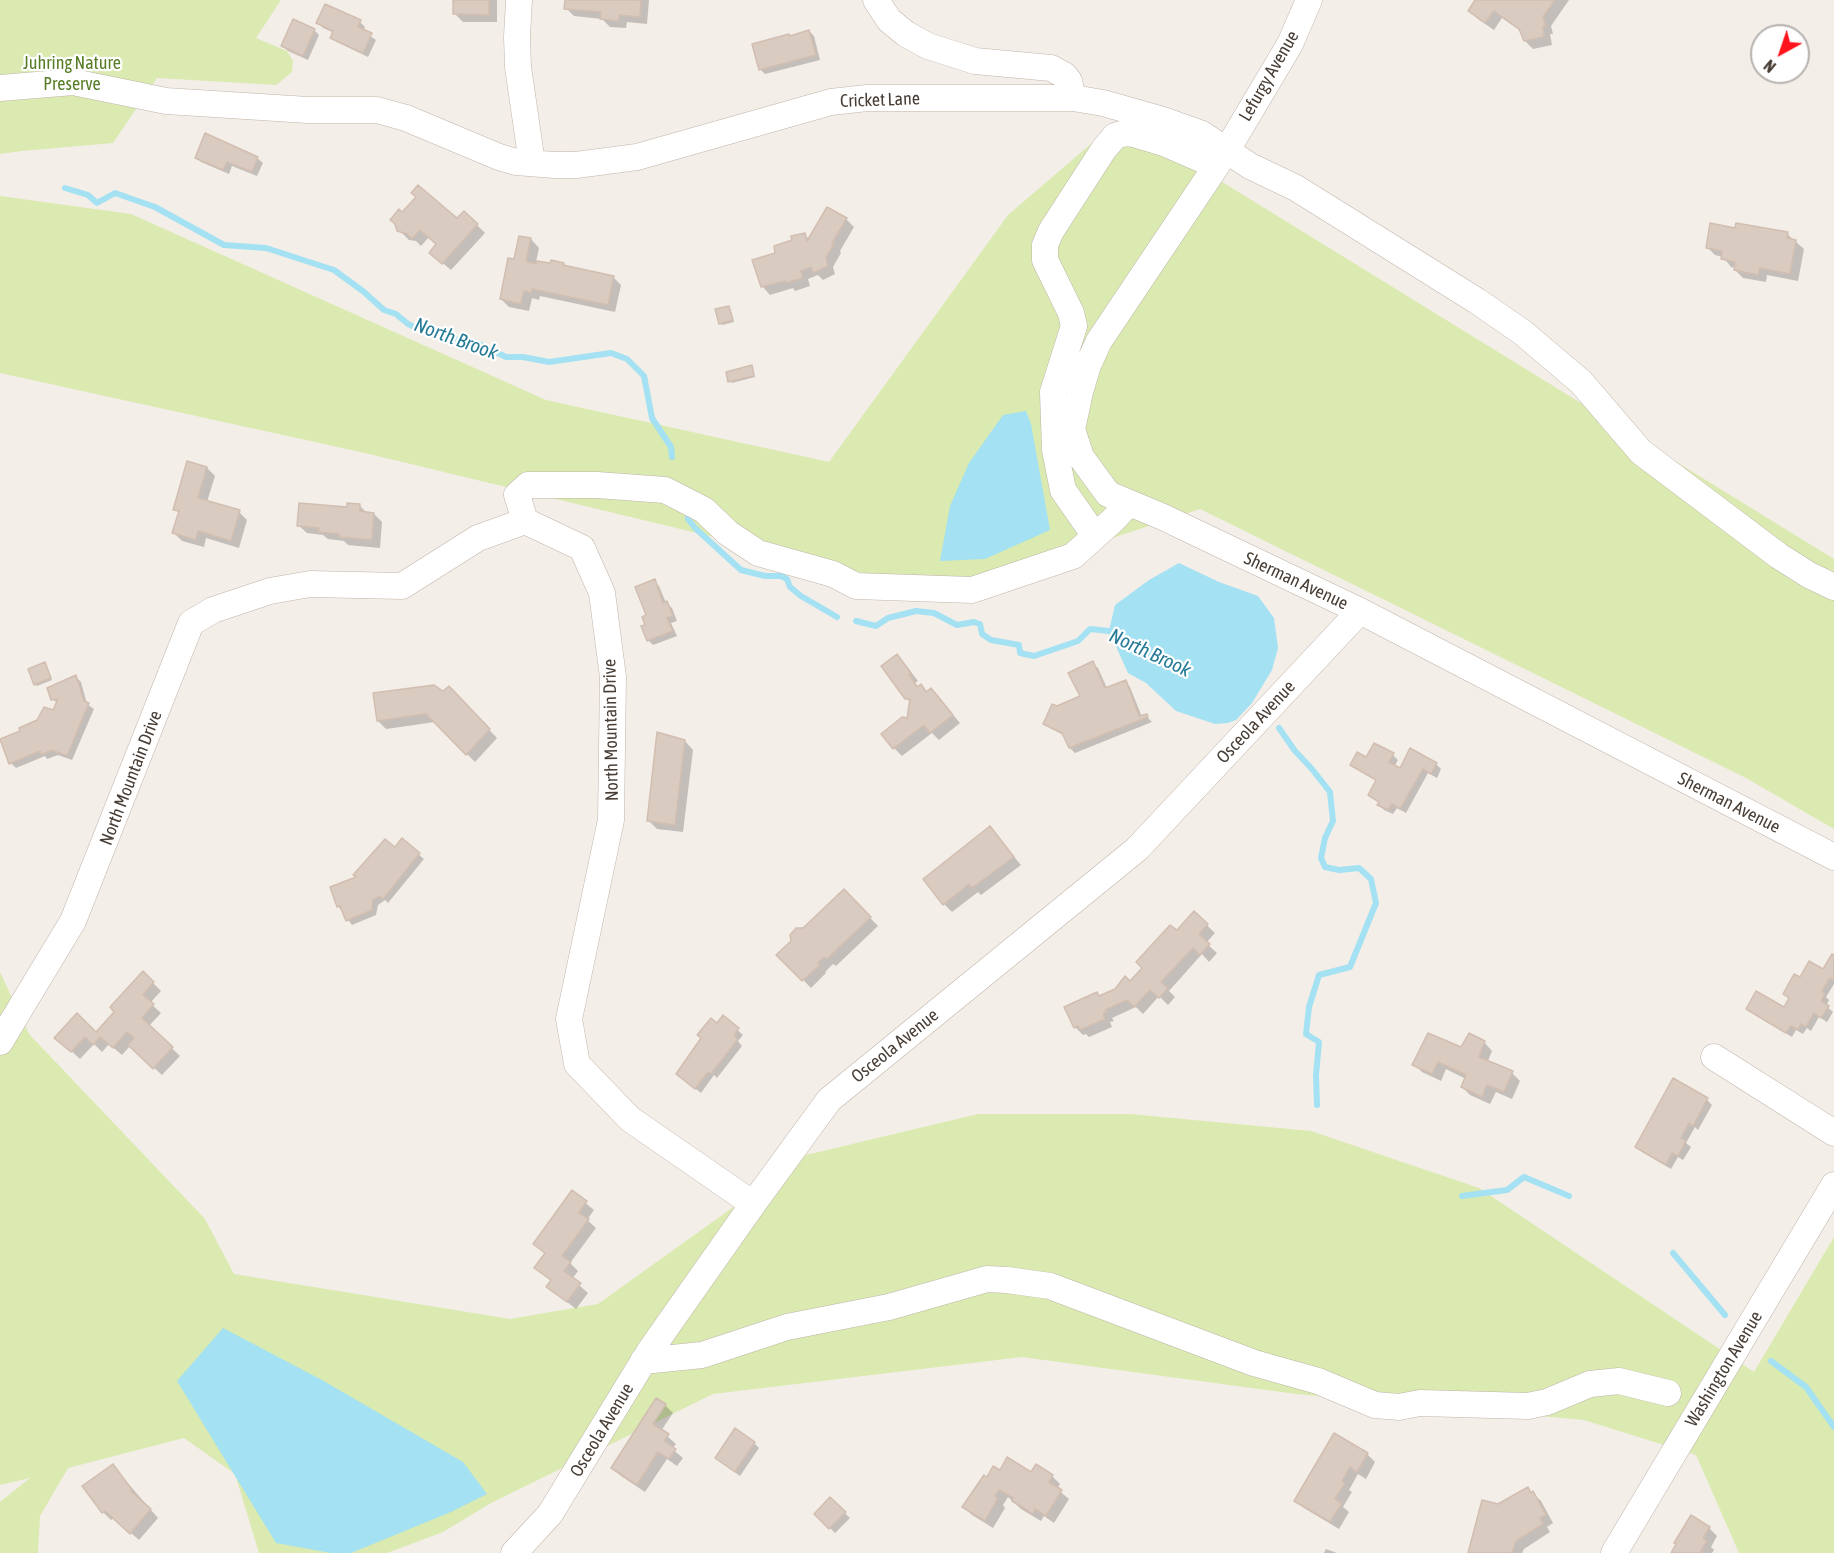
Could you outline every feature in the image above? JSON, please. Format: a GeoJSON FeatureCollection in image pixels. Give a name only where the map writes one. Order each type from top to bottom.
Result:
{"type":"FeatureCollection","features":[{"type":"Feature","properties":{"kind":"street"},"geometry":{"type":"LineString","coordinates":[[519,0],[518,68],[532,163]]}},
{"type":"Feature","properties":{"kind":"street"},"geometry":{"type":"LineString","coordinates":[[876,0],[889,20],[906,34],[928,46],[975,61],[1051,68],[1064,75],[1069,81],[1073,98]]}},
{"type":"Feature","properties":{"kind":"street","name":"Lefurgy Avenue"},"geometry":{"type":"LineString","coordinates":[[1221,157],[1290,44],[1309,0]]}},
{"type":"Feature","properties":{"kind":"street","name":"Cricket Lane"},"geometry":{"type":"LineString","coordinates":[[0,88],[73,82],[166,101],[308,110],[377,110],[406,118],[499,157],[532,163],[576,165],[637,157],[831,102],[867,98],[1073,98],[1103,103],[1202,134],[1221,157]]}},
{"type":"Feature","properties":{"kind":"street"},"geometry":{"type":"LineString","coordinates":[[1095,536],[1063,490],[1055,450],[1053,392],[1074,326],[1071,313],[1045,260],[1045,245],[1051,231],[1104,149],[1115,136],[1125,133],[1250,166],[1296,188],[1478,301],[1522,332],[1581,382],[1641,452],[1779,556],[1809,575],[1834,587]]}},
{"type":"Feature","properties":{"kind":"street","name":"Sherman Avenue"},"geometry":{"type":"LineString","coordinates":[[1221,157],[1099,341],[1088,365],[1072,429],[1081,457],[1108,494],[1360,611],[1834,857]]}},
{"type":"Feature","properties":{"kind":"street"},"geometry":{"type":"LineString","coordinates":[[525,521],[517,495],[528,485],[597,485],[665,490],[704,510],[728,533],[758,553],[833,574],[856,586],[972,590],[1073,556],[1113,520],[1128,503]]}},
{"type":"Feature","properties":{"kind":"street","name":"North Mountain Drive"},"geometry":{"type":"LineString","coordinates":[[0,1042],[73,921],[191,623],[213,610],[270,591],[310,584],[402,586],[478,538],[525,521],[582,548],[602,593],[613,677],[612,820],[569,1019],[577,1064],[630,1119],[753,1204]]}},
{"type":"Feature","properties":{"kind":"street","name":"Osceola Avenue"},"geometry":{"type":"LineString","coordinates":[[514,1553],[550,1514],[643,1361],[829,1100],[1137,849],[1360,611]]}},
{"type":"Feature","properties":{"kind":"street"},"geometry":{"type":"LineString","coordinates":[[1714,1057],[1834,1133]]}},
{"type":"Feature","properties":{"kind":"street","name":"Washington Avenue"},"geometry":{"type":"LineString","coordinates":[[1614,1553],[1834,1185]]}},
{"type":"Feature","properties":{"kind":"street"},"geometry":{"type":"LineString","coordinates":[[643,1361],[702,1355],[787,1328],[890,1307],[987,1279],[1050,1286],[1254,1363],[1318,1381],[1376,1405],[1399,1407],[1420,1403],[1528,1406],[1547,1402],[1590,1384],[1619,1382],[1668,1394]]}},
{"type":"Feature","properties":{"kind":"green space","name":"Juhring Nature Preserve"},"geometry":{"type":"Polygon","coordinates":[[[0,0],[281,0],[256,38],[287,51],[293,61],[292,72],[276,85],[157,78],[113,143],[0,154],[0,0]]]}},
{"type":"Feature","properties":{"kind":"green space"},"geometry":{"type":"Polygon","coordinates":[[[1120,119],[1834,559],[1834,829],[1746,778],[1200,509],[946,593],[365,453],[0,373],[0,196],[131,214],[546,400],[829,462],[1008,215],[1120,119]]]}},
{"type":"Feature","properties":{"kind":"green space"},"geometry":{"type":"Polygon","coordinates":[[[0,972],[29,1034],[205,1219],[234,1274],[510,1319],[598,1304],[806,1155],[978,1114],[1130,1114],[1311,1131],[1479,1188],[1754,1372],[1834,1237],[1834,1553],[1739,1553],[1696,1455],[1584,1420],[1296,1394],[1022,1357],[713,1394],[491,1503],[443,1532],[387,1553],[259,1553],[235,1474],[184,1438],[68,1468],[40,1516],[38,1553],[0,1553],[0,1502],[30,1478],[0,1485],[0,972]]]}},
{"type":"Feature","properties":{"kind":"water"},"geometry":{"type":"Polygon","coordinates":[[[1026,411],[1031,424],[1050,530],[985,559],[940,561],[950,506],[969,463],[1003,415],[1026,411]]]}},
{"type":"Feature","properties":{"kind":"water"},"geometry":{"type":"Polygon","coordinates":[[[1179,563],[1219,582],[1258,596],[1274,618],[1278,648],[1272,670],[1252,703],[1236,720],[1228,723],[1215,724],[1176,711],[1146,683],[1128,673],[1109,631],[1115,605],[1149,580],[1179,563]]]}},
{"type":"Feature","properties":{"kind":"water"},"geometry":{"type":"Polygon","coordinates":[[[223,1328],[322,1380],[463,1462],[487,1494],[451,1512],[351,1553],[331,1553],[276,1543],[177,1381],[223,1328]]]}},
{"type":"Feature","properties":{"kind":"building"},"geometry":{"type":"Polygon","coordinates":[[[453,0],[489,0],[489,15],[453,14],[453,0]]]}},
{"type":"Feature","properties":{"kind":"building"},"geometry":{"type":"Polygon","coordinates":[[[565,0],[641,0],[640,17],[619,15],[619,21],[600,19],[601,12],[564,9],[565,0]]]}},
{"type":"Feature","properties":{"kind":"building"},"geometry":{"type":"Polygon","coordinates":[[[1475,0],[1555,0],[1543,17],[1546,26],[1543,26],[1544,37],[1524,41],[1519,29],[1494,11],[1485,23],[1468,11],[1475,0]]]}},
{"type":"Feature","properties":{"kind":"building"},"geometry":{"type":"Polygon","coordinates":[[[325,4],[361,20],[358,27],[372,33],[363,53],[330,38],[333,31],[316,23],[325,4]]]}},
{"type":"Feature","properties":{"kind":"building"},"geometry":{"type":"Polygon","coordinates":[[[293,19],[315,29],[303,56],[281,46],[293,19]]]}},
{"type":"Feature","properties":{"kind":"building"},"geometry":{"type":"Polygon","coordinates":[[[809,30],[816,55],[759,70],[752,44],[809,30]]]}},
{"type":"Feature","properties":{"kind":"building"},"geometry":{"type":"Polygon","coordinates":[[[205,133],[258,157],[252,172],[227,162],[223,170],[195,158],[205,133]]]}},
{"type":"Feature","properties":{"kind":"building"},"geometry":{"type":"Polygon","coordinates":[[[418,185],[457,218],[464,211],[478,224],[442,264],[429,253],[436,244],[420,230],[412,239],[407,234],[397,231],[395,224],[390,220],[399,209],[402,212],[416,197],[411,193],[418,185]]]}},
{"type":"Feature","properties":{"kind":"building"},"geometry":{"type":"Polygon","coordinates":[[[827,207],[847,218],[826,258],[828,266],[813,273],[811,267],[801,271],[803,278],[761,287],[752,260],[775,253],[774,246],[792,240],[791,236],[805,233],[807,241],[827,207]]]}},
{"type":"Feature","properties":{"kind":"building"},"geometry":{"type":"Polygon","coordinates":[[[1710,223],[1735,228],[1736,223],[1788,232],[1787,238],[1796,240],[1790,274],[1760,268],[1758,275],[1734,270],[1735,262],[1721,259],[1722,251],[1706,248],[1710,223]]]}},
{"type":"Feature","properties":{"kind":"building"},"geometry":{"type":"Polygon","coordinates":[[[519,236],[531,238],[526,261],[536,264],[537,261],[550,263],[551,260],[564,263],[563,265],[614,276],[608,305],[532,289],[531,293],[524,291],[521,304],[500,299],[508,258],[514,259],[519,236]]]}},
{"type":"Feature","properties":{"kind":"building"},"geometry":{"type":"Polygon","coordinates":[[[729,306],[733,320],[719,324],[715,309],[729,306]]]}},
{"type":"Feature","properties":{"kind":"building"},"geometry":{"type":"Polygon","coordinates":[[[752,365],[754,376],[728,382],[726,372],[752,365]]]}},
{"type":"Feature","properties":{"kind":"building"},"geometry":{"type":"Polygon","coordinates":[[[187,461],[207,467],[198,498],[240,510],[231,541],[198,531],[196,540],[172,533],[179,511],[173,510],[187,461]]]}},
{"type":"Feature","properties":{"kind":"building"},"geometry":{"type":"Polygon","coordinates":[[[299,503],[347,507],[347,503],[360,504],[360,511],[374,513],[372,540],[339,537],[339,534],[318,532],[319,528],[297,526],[299,503]]]}},
{"type":"Feature","properties":{"kind":"building"},"geometry":{"type":"Polygon","coordinates":[[[655,579],[663,603],[667,601],[673,616],[667,618],[673,631],[647,641],[641,626],[645,625],[642,617],[646,615],[635,587],[655,579]]]}},
{"type":"Feature","properties":{"kind":"building"},"geometry":{"type":"Polygon","coordinates":[[[897,654],[911,673],[909,674],[917,687],[921,684],[926,692],[931,688],[953,715],[930,733],[924,725],[893,749],[881,734],[902,717],[907,718],[910,699],[905,699],[881,666],[897,654]]]}},
{"type":"Feature","properties":{"kind":"building"},"geometry":{"type":"Polygon","coordinates":[[[1093,661],[1105,688],[1126,680],[1139,716],[1147,714],[1148,717],[1069,748],[1062,733],[1043,724],[1052,704],[1057,706],[1080,696],[1068,673],[1093,661]]]}},
{"type":"Feature","properties":{"kind":"building"},"geometry":{"type":"Polygon","coordinates":[[[45,662],[51,678],[34,685],[28,669],[45,662]]]}},
{"type":"Feature","properties":{"kind":"building"},"geometry":{"type":"Polygon","coordinates":[[[76,675],[84,701],[89,703],[67,756],[52,750],[41,755],[40,751],[9,764],[0,739],[20,731],[19,728],[37,720],[44,707],[53,710],[58,699],[51,700],[47,688],[76,675]]]}},
{"type":"Feature","properties":{"kind":"building"},"geometry":{"type":"Polygon","coordinates":[[[434,685],[443,691],[449,686],[490,729],[466,755],[426,714],[377,721],[373,693],[434,685]]]}},
{"type":"Feature","properties":{"kind":"building"},"geometry":{"type":"Polygon","coordinates":[[[657,732],[685,740],[675,825],[647,821],[657,732]]]}},
{"type":"Feature","properties":{"kind":"building"},"geometry":{"type":"Polygon","coordinates":[[[1374,743],[1394,753],[1389,762],[1400,768],[1410,748],[1437,763],[1431,774],[1423,769],[1400,809],[1392,804],[1388,810],[1377,805],[1379,802],[1368,795],[1376,780],[1350,765],[1357,752],[1366,757],[1374,743]]]}},
{"type":"Feature","properties":{"kind":"building"},"geometry":{"type":"Polygon","coordinates":[[[990,826],[1014,857],[972,888],[969,884],[943,905],[923,879],[990,826]]]}},
{"type":"Feature","properties":{"kind":"building"},"geometry":{"type":"Polygon","coordinates":[[[402,838],[420,853],[383,899],[379,896],[373,900],[372,910],[346,921],[340,906],[337,907],[330,887],[356,877],[353,875],[385,839],[395,847],[402,838]]]}},
{"type":"Feature","properties":{"kind":"building"},"geometry":{"type":"Polygon","coordinates":[[[844,889],[871,917],[827,959],[824,957],[818,963],[820,965],[802,981],[776,955],[791,941],[790,935],[796,928],[803,928],[844,889]]]}},
{"type":"Feature","properties":{"kind":"building"},"geometry":{"type":"Polygon","coordinates":[[[1194,911],[1208,924],[1199,934],[1210,944],[1200,955],[1193,948],[1161,982],[1168,988],[1159,998],[1150,990],[1134,1007],[1127,1000],[1105,1010],[1107,1012],[1103,1014],[1105,1019],[1080,1030],[1078,1026],[1074,1028],[1064,1007],[1097,992],[1099,996],[1115,989],[1125,976],[1130,981],[1142,968],[1136,962],[1170,925],[1177,930],[1194,911]]]}},
{"type":"Feature","properties":{"kind":"building"},"geometry":{"type":"Polygon","coordinates":[[[1832,954],[1834,955],[1834,980],[1830,978],[1822,991],[1825,994],[1821,1001],[1829,1006],[1821,1018],[1814,1013],[1806,1027],[1801,1024],[1798,1030],[1791,1026],[1786,1033],[1746,1009],[1756,991],[1784,1007],[1789,998],[1783,994],[1794,974],[1800,977],[1809,961],[1823,969],[1832,954]]]}},
{"type":"Feature","properties":{"kind":"building"},"geometry":{"type":"Polygon","coordinates":[[[143,971],[154,982],[143,995],[154,1004],[142,1018],[173,1047],[153,1069],[128,1045],[134,1038],[127,1032],[113,1048],[100,1037],[93,1045],[85,1037],[71,1052],[54,1038],[77,1013],[96,1032],[114,1012],[110,1007],[143,971]]]}},
{"type":"Feature","properties":{"kind":"building"},"geometry":{"type":"Polygon","coordinates":[[[723,1015],[739,1028],[734,1036],[738,1039],[711,1074],[708,1072],[695,1089],[676,1074],[701,1038],[697,1035],[711,1018],[717,1023],[723,1015]]]}},
{"type":"Feature","properties":{"kind":"building"},"geometry":{"type":"Polygon","coordinates":[[[1428,1033],[1461,1047],[1469,1033],[1485,1041],[1479,1057],[1513,1071],[1504,1092],[1487,1085],[1482,1097],[1461,1087],[1466,1075],[1438,1062],[1432,1074],[1412,1065],[1428,1033]]]}},
{"type":"Feature","properties":{"kind":"building"},"geometry":{"type":"Polygon","coordinates":[[[1673,1078],[1708,1098],[1693,1126],[1689,1123],[1681,1138],[1686,1141],[1678,1156],[1672,1153],[1666,1165],[1635,1147],[1673,1078]]]}},
{"type":"Feature","properties":{"kind":"building"},"geometry":{"type":"Polygon","coordinates":[[[572,1190],[587,1201],[579,1213],[589,1219],[562,1256],[571,1262],[564,1271],[581,1283],[567,1302],[546,1287],[551,1280],[534,1268],[545,1253],[533,1244],[572,1190]]]}},
{"type":"Feature","properties":{"kind":"building"},"geometry":{"type":"Polygon","coordinates":[[[656,1398],[666,1404],[653,1424],[669,1434],[664,1441],[676,1449],[669,1459],[658,1452],[637,1485],[611,1468],[656,1398]]]}},
{"type":"Feature","properties":{"kind":"building"},"geometry":{"type":"Polygon","coordinates":[[[735,1428],[755,1442],[735,1472],[715,1458],[735,1428]]]}},
{"type":"Feature","properties":{"kind":"building"},"geometry":{"type":"Polygon","coordinates":[[[1334,1433],[1368,1453],[1357,1472],[1350,1467],[1342,1481],[1345,1483],[1335,1499],[1342,1503],[1330,1522],[1294,1501],[1334,1433]]]}},
{"type":"Feature","properties":{"kind":"building"},"geometry":{"type":"Polygon","coordinates":[[[1007,1457],[1031,1472],[1036,1464],[1053,1475],[1049,1482],[1062,1490],[1046,1516],[1035,1509],[1033,1514],[999,1490],[995,1496],[998,1498],[985,1521],[962,1507],[984,1475],[987,1477],[993,1466],[1000,1470],[1007,1457]]]}},
{"type":"Feature","properties":{"kind":"building"},"geometry":{"type":"Polygon","coordinates":[[[113,1464],[131,1491],[151,1509],[130,1534],[105,1511],[102,1513],[82,1486],[113,1464]]]}},
{"type":"Feature","properties":{"kind":"building"},"geometry":{"type":"Polygon","coordinates":[[[1528,1487],[1531,1493],[1533,1491],[1546,1515],[1540,1518],[1543,1524],[1516,1541],[1512,1553],[1468,1553],[1482,1500],[1498,1504],[1528,1487]]]}},
{"type":"Feature","properties":{"kind":"building"},"geometry":{"type":"Polygon","coordinates":[[[830,1497],[846,1512],[829,1529],[814,1514],[830,1497]]]}},
{"type":"Feature","properties":{"kind":"building"},"geometry":{"type":"Polygon","coordinates":[[[1691,1515],[1710,1527],[1703,1538],[1707,1541],[1701,1551],[1704,1553],[1671,1553],[1676,1544],[1674,1543],[1691,1515]]]}},
{"type":"Feature","properties":{"kind":"waterway","name":"North Brook"},"geometry":{"type":"LineString","coordinates":[[65,188],[88,195],[97,203],[115,193],[155,207],[224,245],[266,248],[334,270],[384,310],[396,314],[408,324],[435,336],[475,342],[506,357],[523,357],[549,362],[611,353],[627,359],[644,376],[652,418],[671,447],[672,457]]}},
{"type":"Feature","properties":{"kind":"waterway","name":"North Brook"},"geometry":{"type":"LineString","coordinates":[[688,511],[688,519],[695,528],[741,570],[765,576],[781,576],[787,579],[790,587],[801,596],[837,617]]}},
{"type":"Feature","properties":{"kind":"waterway","name":"North Brook"},"geometry":{"type":"LineString","coordinates":[[856,621],[876,626],[888,618],[916,611],[934,613],[957,625],[974,622],[980,624],[982,634],[991,640],[1019,645],[1020,653],[1034,656],[1078,641],[1090,629],[1109,631],[1116,635]]}},
{"type":"Feature","properties":{"kind":"waterway","name":"North Brook"},"geometry":{"type":"LineString","coordinates":[[1279,728],[1295,751],[1330,792],[1333,821],[1325,838],[1321,858],[1325,867],[1339,870],[1359,868],[1371,879],[1376,903],[1350,967],[1319,975],[1309,1007],[1306,1034],[1319,1042],[1316,1075],[1317,1105]]}},
{"type":"Feature","properties":{"kind":"waterway","name":"North Brook"},"geometry":{"type":"LineString","coordinates":[[1462,1196],[1507,1190],[1524,1177],[1569,1196]]}},
{"type":"Feature","properties":{"kind":"waterway","name":"North Brook"},"geometry":{"type":"LineString","coordinates":[[1673,1253],[1725,1315]]}},
{"type":"Feature","properties":{"kind":"waterway","name":"North Brook"},"geometry":{"type":"LineString","coordinates":[[1771,1361],[1806,1387],[1834,1427]]}}]}
